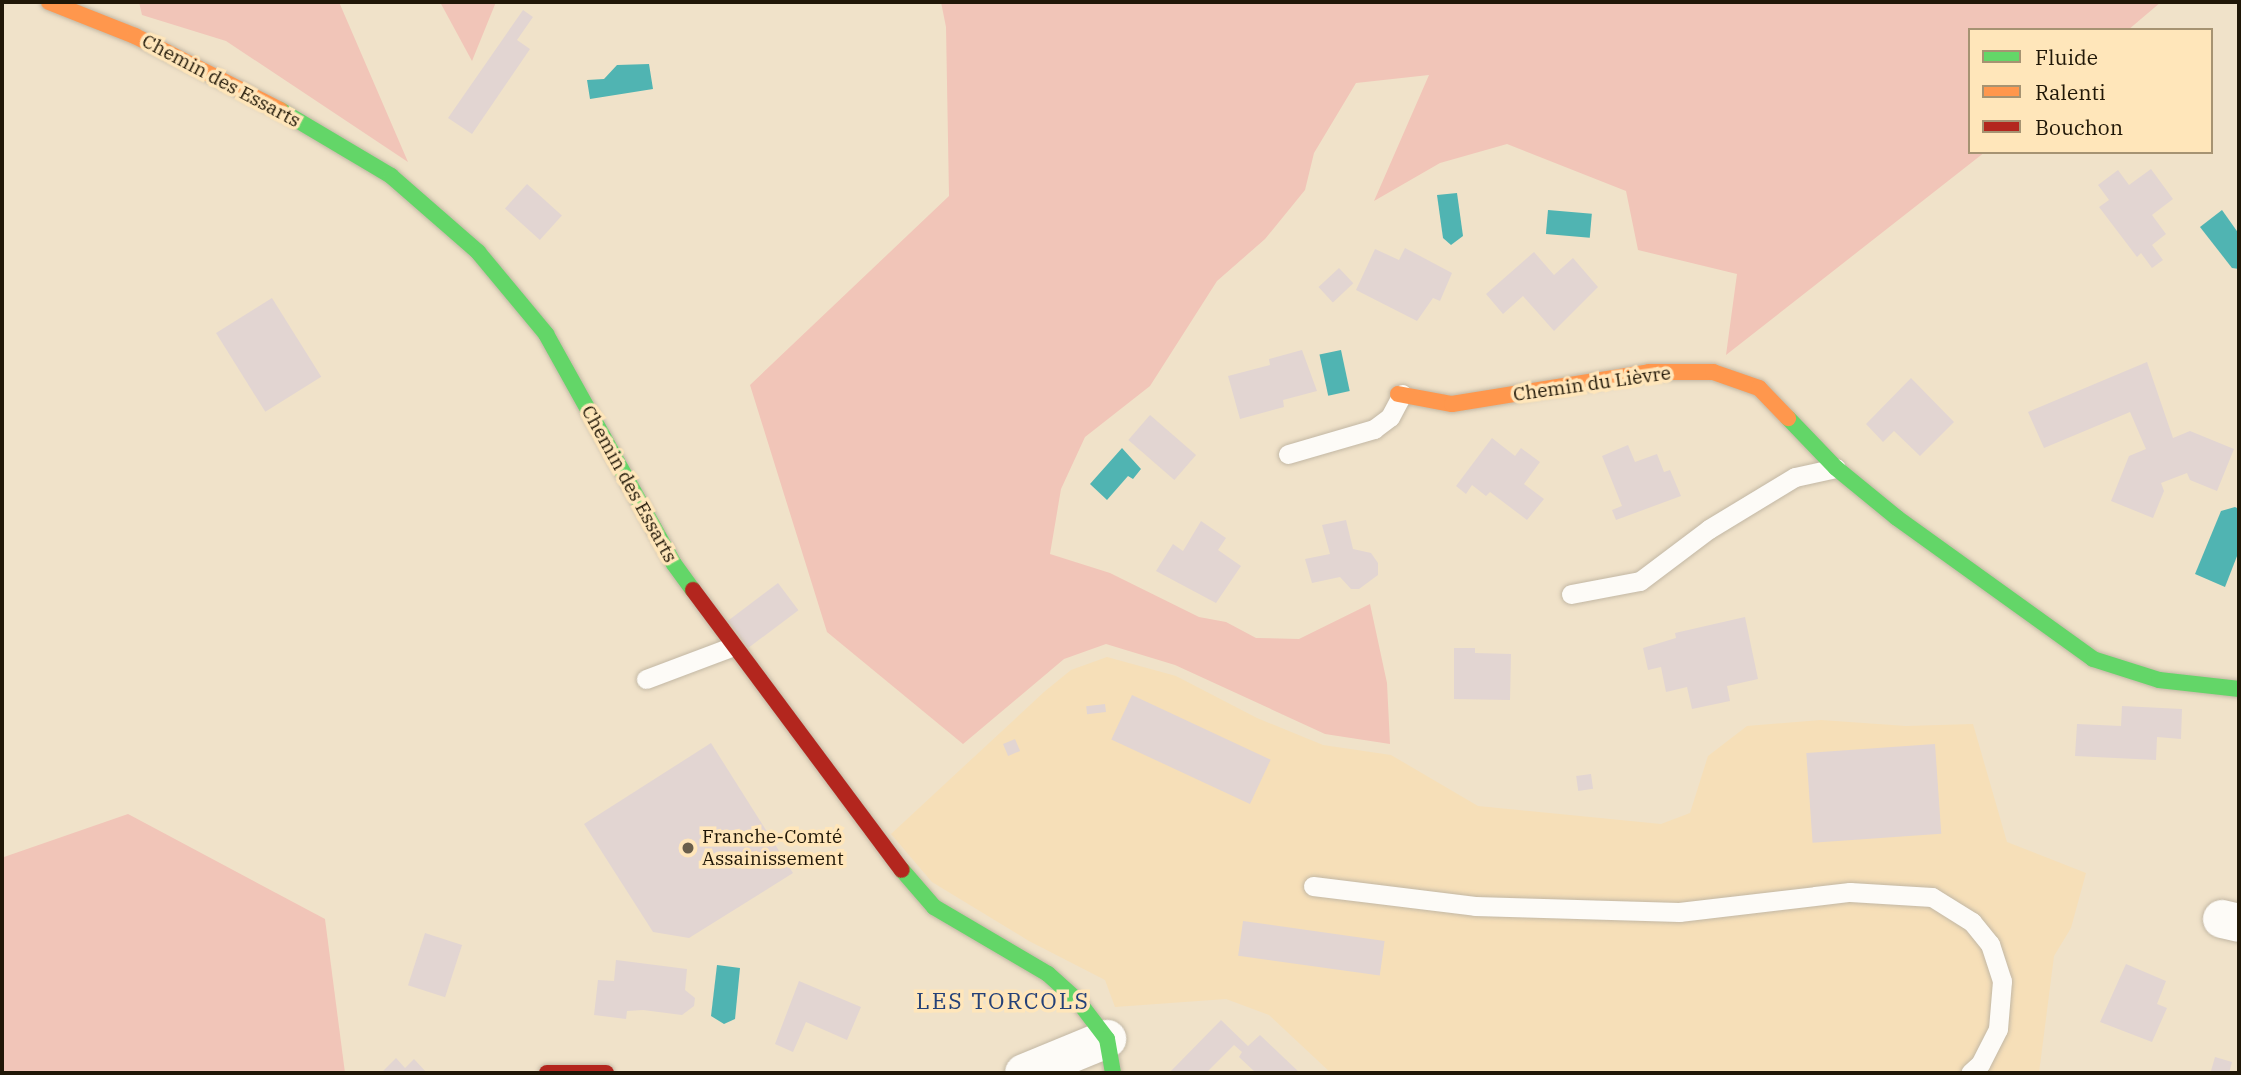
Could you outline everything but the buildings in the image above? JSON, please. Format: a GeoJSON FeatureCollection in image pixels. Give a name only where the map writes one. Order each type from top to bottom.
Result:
{"type":"FeatureCollection","features":[{"type":"Feature","properties":{"kind":"street","name":"Chemin des Essarts"},"geometry":{"type":"LineString","coordinates":[[49,2],[135,36],[283,112],[391,176],[478,253],[545,334],[674,564],[731,647],[827,766],[886,853],[934,907],[1048,974],[1078,1001],[1110,1056]]}},
{"type":"Feature","properties":{"kind":"street","name":"Chemin du Lièvre"},"geometry":{"type":"LineString","coordinates":[[1400,394],[1452,404],[1649,372],[1713,372],[1759,388],[1836,468],[1897,518],[2093,659],[2159,680],[2239,688]]}},
{"type":"Feature","properties":{"kind":"street"},"geometry":{"type":"LineString","coordinates":[[1024,1073],[1110,1056]]}},
{"type":"Feature","properties":{"kind":"street"},"geometry":{"type":"LineString","coordinates":[[547,1073],[606,1073]]}},
{"type":"Feature","properties":{"kind":"lane"},"geometry":{"type":"LineString","coordinates":[[1288,454],[1374,429],[1391,417],[1400,394]]}},
{"type":"Feature","properties":{"kind":"lane"},"geometry":{"type":"LineString","coordinates":[[1571,594],[1640,581],[1709,529],[1795,477],[1836,468]]}},
{"type":"Feature","properties":{"kind":"lane"},"geometry":{"type":"LineString","coordinates":[[646,679],[731,647]]}},
{"type":"Feature","properties":{"kind":"lane"},"geometry":{"type":"LineString","coordinates":[[1312,886],[1475,906],[1679,912],[1850,892],[1932,897],[1972,922],[1990,944],[2001,981],[1998,1029],[1980,1065],[1970,1073]]}},
{"type":"Feature","properties":{"kind":"shaded area"},"geometry":{"type":"Polygon","coordinates":[[[139,2],[339,2],[408,162],[226,41],[142,15],[139,2]]]}},
{"type":"Feature","properties":{"kind":"shaded area"},"geometry":{"type":"Polygon","coordinates":[[[440,2],[496,2],[472,61],[440,2]]]}},
{"type":"Feature","properties":{"kind":"shaded area"},"geometry":{"type":"Polygon","coordinates":[[[941,2],[2161,2],[2130,28],[1968,28],[1968,154],[1982,154],[1726,355],[1737,274],[1638,250],[1626,191],[1507,144],[1440,163],[1374,201],[1429,75],[1356,83],[1314,153],[1305,190],[1265,239],[1217,281],[1150,386],[1085,437],[1061,489],[1050,554],[1110,573],[1199,617],[1226,622],[1256,638],[1299,639],[1370,604],[1387,683],[1390,744],[1325,734],[1175,665],[1106,644],[1064,659],[963,744],[827,632],[750,385],[949,196],[946,27],[941,2]]]}},
{"type":"Feature","properties":{"kind":"shaded area"},"geometry":{"type":"Polygon","coordinates":[[[1107,657],[1176,676],[1257,718],[1323,745],[1391,755],[1478,806],[1661,824],[1690,813],[1708,756],[1747,726],[1821,720],[1906,726],[1973,724],[2007,842],[2086,873],[2071,928],[2054,956],[2039,1073],[1331,1073],[1269,1015],[1226,999],[1115,1007],[1105,980],[1029,941],[932,882],[891,834],[1044,692],[1071,670],[1107,657]]]}},
{"type":"Feature","properties":{"kind":"shaded area"},"geometry":{"type":"Polygon","coordinates":[[[128,814],[325,919],[345,1073],[2,1073],[4,857],[128,814]]]}},
{"type":"Feature","properties":{"kind":"water"},"geometry":{"type":"Polygon","coordinates":[[[649,64],[653,89],[590,99],[587,80],[604,79],[617,65],[649,64]]]}},
{"type":"Feature","properties":{"kind":"water"},"geometry":{"type":"Polygon","coordinates":[[[1457,193],[1463,236],[1451,245],[1443,238],[1437,195],[1457,193]]]}},
{"type":"Feature","properties":{"kind":"water"},"geometry":{"type":"Polygon","coordinates":[[[1548,210],[1592,214],[1590,238],[1546,234],[1548,210]]]}},
{"type":"Feature","properties":{"kind":"water"},"geometry":{"type":"Polygon","coordinates":[[[2222,210],[2239,234],[2239,269],[2232,268],[2200,227],[2222,210]]]}},
{"type":"Feature","properties":{"kind":"water"},"geometry":{"type":"Polygon","coordinates":[[[1341,350],[1350,391],[1328,396],[1319,355],[1341,350]]]}},
{"type":"Feature","properties":{"kind":"water"},"geometry":{"type":"Polygon","coordinates":[[[1122,448],[1141,469],[1133,479],[1128,476],[1107,500],[1090,484],[1122,448]]]}},
{"type":"Feature","properties":{"kind":"water"},"geometry":{"type":"Polygon","coordinates":[[[2235,507],[2239,509],[2239,551],[2225,587],[2195,574],[2221,511],[2235,507]]]}},
{"type":"Feature","properties":{"kind":"water"},"geometry":{"type":"Polygon","coordinates":[[[717,965],[740,968],[735,1019],[724,1024],[711,1016],[717,965]]]}},
{"type":"Feature","properties":{"kind":"traffic: fast"},"geometry":{"type":"LineString","coordinates":[[280,110],[391,176],[478,252],[546,334],[674,564],[693,590]]}},
{"type":"Feature","properties":{"kind":"traffic: fast"},"geometry":{"type":"LineString","coordinates":[[1788,418],[1836,468],[1897,518],[2093,659],[2159,680],[2239,689]]}},
{"type":"Feature","properties":{"kind":"traffic: fast"},"geometry":{"type":"LineString","coordinates":[[902,870],[934,907],[1048,974],[1078,1001],[1107,1039],[1113,1073]]}},
{"type":"Feature","properties":{"kind":"traffic: slow"},"geometry":{"type":"LineString","coordinates":[[49,2],[135,36],[280,110]]}},
{"type":"Feature","properties":{"kind":"traffic: slow"},"geometry":{"type":"LineString","coordinates":[[1398,394],[1452,404],[1649,372],[1713,372],[1759,388],[1788,418]]}},
{"type":"Feature","properties":{"kind":"traffic: jam"},"geometry":{"type":"LineString","coordinates":[[693,590],[902,870]]}},
{"type":"Feature","properties":{"kind":"traffic: jam"},"geometry":{"type":"LineString","coordinates":[[547,1073],[606,1073]]}},
{"type":"Feature","properties":{"kind":"place","name":"Franche-Comté Assainissement"},"geometry":{"type":"Point","coordinates":[688,848]}},
{"type":"Feature","properties":{"kind":"district","name":"LES TORCOLS"},"geometry":{"type":"Point","coordinates":[1003,1000]}}]}
